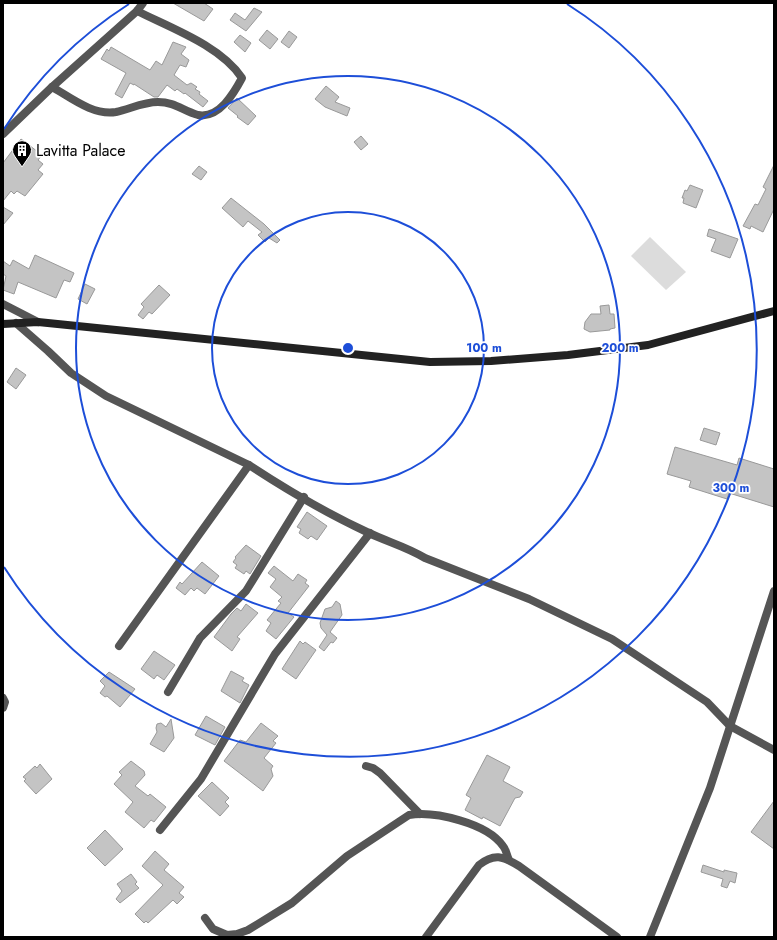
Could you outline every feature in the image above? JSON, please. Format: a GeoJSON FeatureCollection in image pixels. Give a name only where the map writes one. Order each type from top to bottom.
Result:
{"type":"FeatureCollection","features":[{"type":"Feature","properties":{"kind":"street"},"geometry":{"type":"LineString","coordinates":[[3,134],[52,87],[137,11],[143,3]]}},
{"type":"Feature","properties":{"kind":"street"},"geometry":{"type":"LineString","coordinates":[[52,87],[89,108],[104,112],[115,112],[156,102],[170,103],[198,115],[217,111],[235,90],[242,78],[236,69],[226,59],[199,42],[137,11]]}},
{"type":"Feature","properties":{"kind":"street"},"geometry":{"type":"LineString","coordinates":[[3,304],[38,322]]}},
{"type":"Feature","properties":{"kind":"street"},"geometry":{"type":"LineString","coordinates":[[3,324],[38,322],[430,362],[491,361],[648,345],[774,311]]}},
{"type":"Feature","properties":{"kind":"street"},"geometry":{"type":"LineString","coordinates":[[16,323],[70,373],[106,396],[249,464],[370,534],[411,549],[425,558],[528,599],[606,636],[707,702],[730,726],[774,750]]}},
{"type":"Feature","properties":{"kind":"street"},"geometry":{"type":"LineString","coordinates":[[119,646],[249,464]]}},
{"type":"Feature","properties":{"kind":"street"},"geometry":{"type":"LineString","coordinates":[[168,692],[200,638],[246,591],[304,497]]}},
{"type":"Feature","properties":{"kind":"street"},"geometry":{"type":"LineString","coordinates":[[160,830],[201,779],[275,654],[370,534]]}},
{"type":"Feature","properties":{"kind":"street"},"geometry":{"type":"LineString","coordinates":[[650,937],[710,788],[774,591]]}},
{"type":"Feature","properties":{"kind":"street"},"geometry":{"type":"LineString","coordinates":[[3,698],[5,702],[3,708]]}},
{"type":"Feature","properties":{"kind":"street"},"geometry":{"type":"LineString","coordinates":[[366,766],[373,768],[380,773],[420,814]]}},
{"type":"Feature","properties":{"kind":"street"},"geometry":{"type":"LineString","coordinates":[[206,918],[213,928],[227,935],[237,934],[248,930],[292,903],[353,852],[409,816],[420,814],[454,818],[493,836],[504,846],[509,860]]}},
{"type":"Feature","properties":{"kind":"street"},"geometry":{"type":"LineString","coordinates":[[426,937],[479,865],[488,858],[498,857],[509,860],[618,937]]}},
{"type":"Feature","properties":{"kind":"shaded area"},"geometry":{"type":"Polygon","coordinates":[[[650,237],[686,272],[666,290],[631,256],[650,237]]]}},
{"type":"Feature","properties":{"kind":"building"},"geometry":{"type":"Polygon","coordinates":[[[173,3],[204,3],[213,9],[204,21],[173,3]]]}},
{"type":"Feature","properties":{"kind":"building"},"geometry":{"type":"Polygon","coordinates":[[[254,8],[262,12],[246,31],[230,20],[235,13],[245,20],[254,8]]]}},
{"type":"Feature","properties":{"kind":"building"},"geometry":{"type":"Polygon","coordinates":[[[267,30],[278,39],[270,49],[259,40],[267,30]]]}},
{"type":"Feature","properties":{"kind":"building"},"geometry":{"type":"Polygon","coordinates":[[[289,31],[297,37],[289,48],[281,42],[289,31]]]}},
{"type":"Feature","properties":{"kind":"building"},"geometry":{"type":"Polygon","coordinates":[[[240,35],[251,43],[245,52],[234,42],[240,35]]]}},
{"type":"Feature","properties":{"kind":"building"},"geometry":{"type":"Polygon","coordinates":[[[173,42],[186,47],[181,54],[189,60],[186,67],[180,65],[174,75],[187,85],[191,83],[197,87],[195,89],[208,101],[203,107],[185,93],[184,94],[177,89],[175,91],[167,85],[158,97],[154,97],[130,83],[122,98],[115,94],[126,73],[101,59],[107,49],[109,51],[111,47],[150,70],[156,61],[162,65],[173,42]]]}},
{"type":"Feature","properties":{"kind":"building"},"geometry":{"type":"Polygon","coordinates":[[[326,86],[339,97],[335,102],[350,108],[347,116],[325,107],[315,99],[326,86]]]}},
{"type":"Feature","properties":{"kind":"building"},"geometry":{"type":"Polygon","coordinates":[[[237,98],[256,116],[248,125],[228,108],[237,98]]]}},
{"type":"Feature","properties":{"kind":"building"},"geometry":{"type":"Polygon","coordinates":[[[361,136],[368,144],[361,150],[354,142],[361,136]]]}},
{"type":"Feature","properties":{"kind":"building","name":"Lavitta Palace"},"geometry":{"type":"Polygon","coordinates":[[[21,139],[42,155],[38,160],[43,164],[38,170],[43,174],[25,196],[17,191],[14,194],[11,191],[3,201],[3,163],[21,139]]]}},
{"type":"Feature","properties":{"kind":"building"},"geometry":{"type":"Polygon","coordinates":[[[774,165],[774,209],[763,232],[751,226],[750,229],[743,226],[755,204],[758,205],[766,189],[763,187],[774,165]]]}},
{"type":"Feature","properties":{"kind":"building"},"geometry":{"type":"Polygon","coordinates":[[[199,166],[207,172],[201,180],[192,174],[199,166]]]}},
{"type":"Feature","properties":{"kind":"building"},"geometry":{"type":"Polygon","coordinates":[[[690,185],[703,190],[696,208],[683,203],[684,198],[682,198],[685,190],[687,191],[690,185]]]}},
{"type":"Feature","properties":{"kind":"building"},"geometry":{"type":"Polygon","coordinates":[[[231,198],[264,224],[280,240],[277,243],[269,238],[265,242],[258,235],[262,232],[248,221],[243,227],[222,208],[231,198]]]}},
{"type":"Feature","properties":{"kind":"building"},"geometry":{"type":"Polygon","coordinates":[[[3,207],[13,213],[3,225],[3,207]]]}},
{"type":"Feature","properties":{"kind":"building"},"geometry":{"type":"Polygon","coordinates":[[[709,229],[738,239],[730,258],[711,251],[716,239],[707,236],[709,229]]]}},
{"type":"Feature","properties":{"kind":"building"},"geometry":{"type":"Polygon","coordinates":[[[35,255],[74,273],[70,282],[64,280],[56,298],[18,282],[14,294],[3,290],[6,276],[3,274],[3,261],[10,266],[13,260],[29,269],[35,255]]]}},
{"type":"Feature","properties":{"kind":"building"},"geometry":{"type":"Polygon","coordinates":[[[85,284],[95,289],[87,304],[78,299],[85,284]]]}},
{"type":"Feature","properties":{"kind":"building"},"geometry":{"type":"Polygon","coordinates":[[[159,285],[170,295],[152,314],[149,312],[143,319],[138,315],[144,307],[141,304],[159,285]]]}},
{"type":"Feature","properties":{"kind":"building"},"geometry":{"type":"Polygon","coordinates":[[[609,305],[610,314],[614,314],[615,328],[590,332],[584,329],[585,322],[591,314],[601,314],[600,306],[609,305]]]}},
{"type":"Feature","properties":{"kind":"building"},"geometry":{"type":"Polygon","coordinates":[[[16,368],[26,375],[16,389],[7,382],[16,368]]]}},
{"type":"Feature","properties":{"kind":"building"},"geometry":{"type":"Polygon","coordinates":[[[704,428],[720,433],[716,445],[700,440],[704,428]]]}},
{"type":"Feature","properties":{"kind":"building"},"geometry":{"type":"Polygon","coordinates":[[[675,447],[737,465],[739,458],[774,469],[774,507],[729,493],[727,499],[689,487],[691,481],[667,474],[675,447]]]}},
{"type":"Feature","properties":{"kind":"building"},"geometry":{"type":"Polygon","coordinates":[[[307,512],[327,526],[317,540],[311,536],[308,539],[299,533],[301,529],[297,527],[307,512]]]}},
{"type":"Feature","properties":{"kind":"building"},"geometry":{"type":"Polygon","coordinates":[[[246,545],[261,556],[250,574],[246,571],[244,574],[235,568],[237,565],[233,562],[236,558],[235,557],[246,545]]]}},
{"type":"Feature","properties":{"kind":"building"},"geometry":{"type":"Polygon","coordinates":[[[202,562],[219,576],[205,594],[197,588],[194,591],[191,588],[185,595],[176,588],[180,582],[182,584],[202,562]]]}},
{"type":"Feature","properties":{"kind":"building"},"geometry":{"type":"Polygon","coordinates":[[[274,566],[293,581],[298,574],[307,580],[305,583],[309,586],[288,613],[294,617],[276,639],[266,631],[271,623],[267,620],[281,603],[278,601],[282,597],[270,587],[276,579],[268,573],[274,566]]]}},
{"type":"Feature","properties":{"kind":"building"},"geometry":{"type":"Polygon","coordinates":[[[336,601],[340,604],[342,615],[330,632],[337,638],[333,643],[331,642],[324,651],[319,647],[327,635],[321,628],[320,623],[325,609],[332,607],[336,601]]]}},
{"type":"Feature","properties":{"kind":"building"},"geometry":{"type":"Polygon","coordinates":[[[246,604],[258,613],[237,637],[240,639],[232,651],[214,637],[231,614],[237,608],[241,611],[246,604]]]}},
{"type":"Feature","properties":{"kind":"building"},"geometry":{"type":"Polygon","coordinates":[[[300,641],[303,644],[305,642],[316,650],[296,679],[282,669],[300,641]]]}},
{"type":"Feature","properties":{"kind":"building"},"geometry":{"type":"Polygon","coordinates":[[[154,651],[175,665],[164,680],[157,675],[154,679],[141,669],[154,651]]]}},
{"type":"Feature","properties":{"kind":"building"},"geometry":{"type":"Polygon","coordinates":[[[231,671],[244,678],[242,681],[249,685],[240,703],[221,691],[231,671]]]}},
{"type":"Feature","properties":{"kind":"building"},"geometry":{"type":"Polygon","coordinates":[[[109,672],[135,689],[120,707],[107,696],[105,697],[100,693],[105,686],[100,681],[109,672]]]}},
{"type":"Feature","properties":{"kind":"building"},"geometry":{"type":"Polygon","coordinates":[[[206,716],[225,727],[215,745],[195,735],[206,716]]]}},
{"type":"Feature","properties":{"kind":"building"},"geometry":{"type":"Polygon","coordinates":[[[171,719],[174,738],[164,752],[150,744],[157,732],[157,724],[161,723],[166,727],[171,719]]]}},
{"type":"Feature","properties":{"kind":"building"},"geometry":{"type":"Polygon","coordinates":[[[261,723],[278,736],[273,741],[276,743],[264,758],[273,766],[271,769],[273,776],[263,791],[224,761],[240,740],[246,742],[261,723]]]}},
{"type":"Feature","properties":{"kind":"building"},"geometry":{"type":"Polygon","coordinates":[[[487,755],[510,767],[503,781],[523,792],[520,797],[515,798],[500,826],[465,810],[471,798],[466,795],[487,755]]]}},
{"type":"Feature","properties":{"kind":"building"},"geometry":{"type":"Polygon","coordinates":[[[131,761],[144,771],[145,775],[135,786],[148,796],[150,794],[166,807],[154,822],[151,820],[144,828],[125,812],[133,802],[114,784],[122,775],[119,772],[131,761]]]}},
{"type":"Feature","properties":{"kind":"building"},"geometry":{"type":"Polygon","coordinates":[[[40,764],[52,779],[36,794],[24,781],[26,779],[23,777],[35,766],[37,768],[40,764]]]}},
{"type":"Feature","properties":{"kind":"building"},"geometry":{"type":"Polygon","coordinates":[[[212,782],[229,798],[225,802],[229,806],[220,816],[198,796],[212,782]]]}},
{"type":"Feature","properties":{"kind":"building"},"geometry":{"type":"Polygon","coordinates":[[[774,801],[774,849],[751,832],[774,801]]]}},
{"type":"Feature","properties":{"kind":"building"},"geometry":{"type":"Polygon","coordinates":[[[105,830],[123,849],[105,866],[87,848],[105,830]]]}},
{"type":"Feature","properties":{"kind":"building"},"geometry":{"type":"Polygon","coordinates":[[[155,851],[169,864],[164,870],[184,887],[179,893],[184,897],[177,904],[173,900],[148,923],[146,921],[144,923],[135,914],[163,885],[142,866],[155,851]]]}},
{"type":"Feature","properties":{"kind":"building"},"geometry":{"type":"Polygon","coordinates":[[[703,865],[724,872],[724,870],[737,873],[735,883],[730,881],[727,888],[721,886],[723,879],[701,872],[703,865]]]}},
{"type":"Feature","properties":{"kind":"building"},"geometry":{"type":"Polygon","coordinates":[[[131,874],[137,882],[135,884],[139,888],[120,903],[116,899],[122,891],[117,884],[131,874]]]}},
{"type":"Feature","properties":{"kind":"place","name":"Lavitta Palace"},"geometry":{"type":"Point","coordinates":[22,167]}}]}
